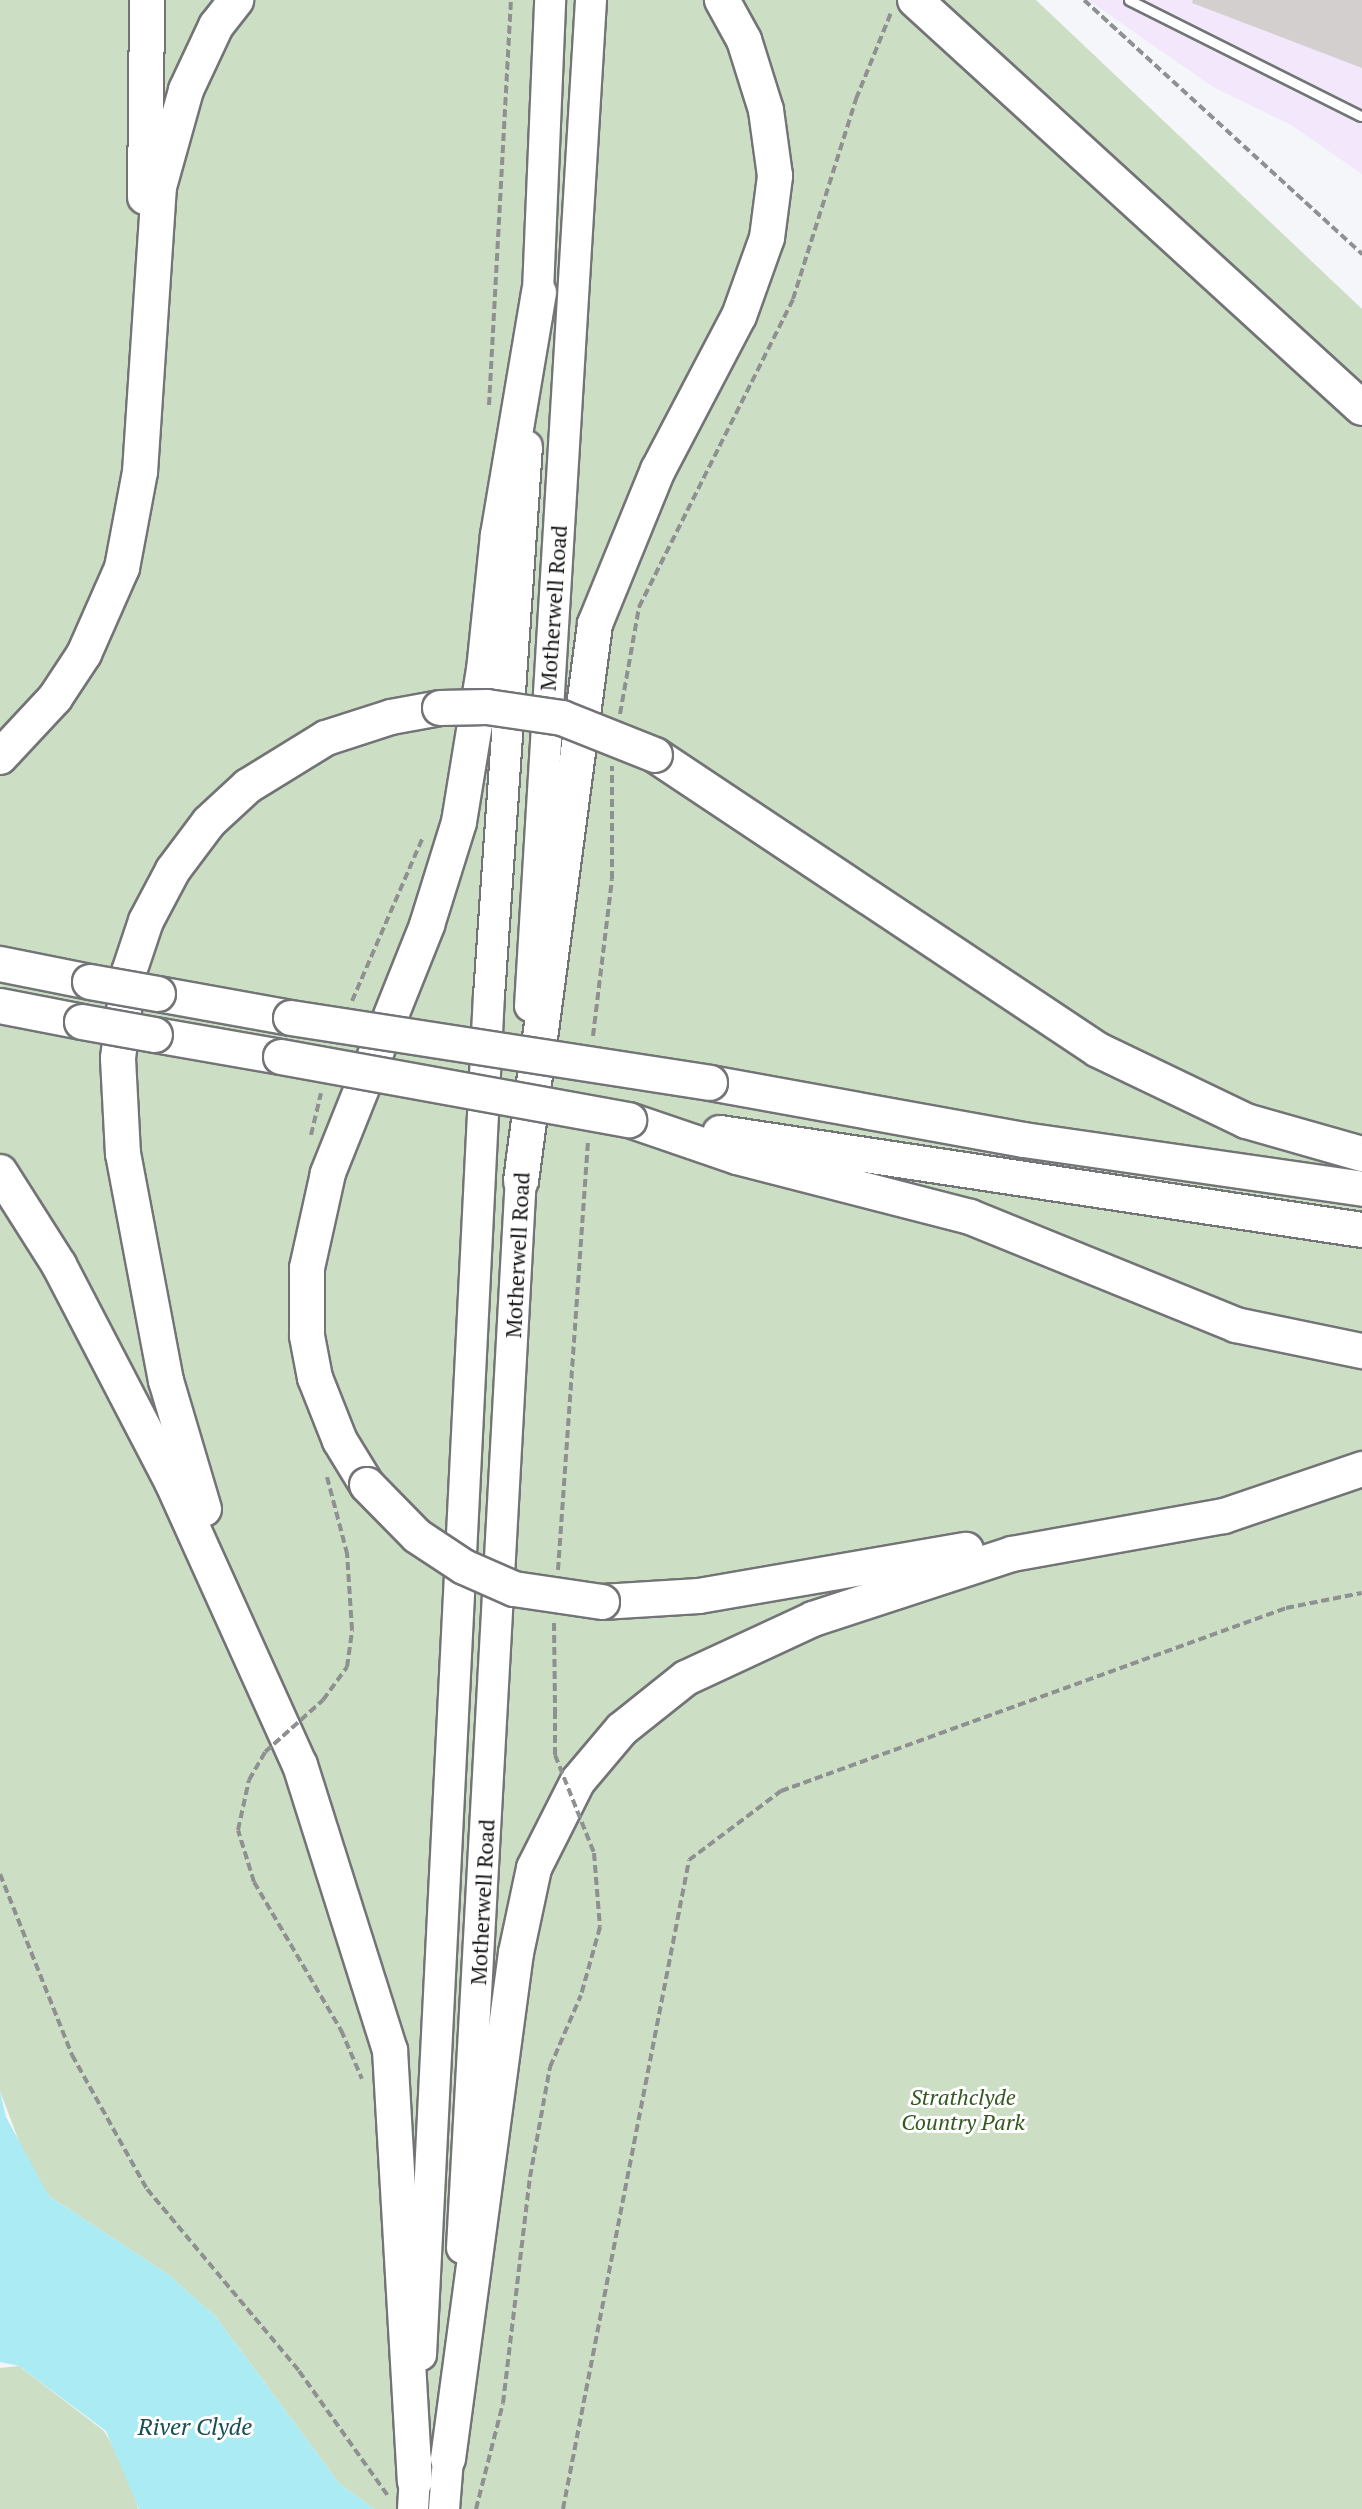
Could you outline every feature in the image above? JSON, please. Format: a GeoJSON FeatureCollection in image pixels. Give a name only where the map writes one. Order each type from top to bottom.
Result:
{"type":"FeatureCollection","features":[{"type":"Feature","properties":{"kind":"highway"},"geometry":{"type":"LineString","coordinates":[[145,374],[147,0]]}},
{"type":"Feature","properties":{"kind":"highway"},"geometry":{"type":"LineString","coordinates":[[0,757],[55,698],[84,654],[112,594],[140,472],[159,187],[186,90],[216,26],[236,0]]}},
{"type":"Feature","properties":{"kind":"highway"},"geometry":{"type":"LineString","coordinates":[[521,1181],[595,624],[658,470],[739,316],[767,238],[775,176],[766,110],[744,40],[722,0]]}},
{"type":"Feature","properties":{"kind":"highway"},"geometry":{"type":"LineString","coordinates":[[906,1],[1362,408]]}},
{"type":"Feature","properties":{"kind":"highway"},"geometry":{"type":"LineString","coordinates":[[539,292],[498,535],[482,683],[459,822],[427,925],[328,1173],[307,1268],[307,1336],[315,1378],[340,1441],[367,1485],[417,1536],[464,1567],[544,1596],[602,1602],[699,1596],[867,1568],[1124,1521],[1362,1468]]}},
{"type":"Feature","properties":{"kind":"highway"},"geometry":{"type":"LineString","coordinates":[[272,1710],[166,1381],[123,1154],[118,1058],[125,999],[146,921],[173,870],[209,822],[288,757],[326,738],[391,717],[440,708],[487,707],[562,718],[655,755],[1098,1050],[1246,1121],[1362,1154]]}},
{"type":"Feature","properties":{"kind":"highway"},"geometry":{"type":"LineString","coordinates":[[0,964],[291,1018],[710,1083],[1024,1140],[1362,1189]]}},
{"type":"Feature","properties":{"kind":"highway"},"geometry":{"type":"LineString","coordinates":[[0,1006],[629,1120],[1362,1230]]}},
{"type":"Feature","properties":{"kind":"highway"},"geometry":{"type":"LineString","coordinates":[[629,1120],[737,1157],[970,1217],[1236,1325],[1362,1351]]}},
{"type":"Feature","properties":{"kind":"highway"},"geometry":{"type":"LineString","coordinates":[[0,1172],[59,1265],[172,1482],[272,1710],[300,1765],[390,2050],[407,2499]]}},
{"type":"Feature","properties":{"kind":"highway"},"geometry":{"type":"LineString","coordinates":[[448,2459],[516,1953],[534,1868],[578,1781],[622,1729],[686,1678],[813,1619],[1012,1554],[1224,1516],[1362,1468]]}},
{"type":"Feature","properties":{"kind":"main road","name":"Motherwell Road"},"geometry":{"type":"LineString","coordinates":[[407,2499],[490,980],[539,292],[550,0]]}},
{"type":"Feature","properties":{"kind":"main road","name":"Motherwell Road"},"geometry":{"type":"LineString","coordinates":[[444,2509],[591,0]]}},
{"type":"Feature","properties":{"kind":"lane"},"geometry":{"type":"LineString","coordinates":[[1129,0],[1361,116]]}},
{"type":"Feature","properties":{"kind":"path"},"geometry":{"type":"LineString","coordinates":[[489,417],[511,0]]}},
{"type":"Feature","properties":{"kind":"path"},"geometry":{"type":"LineString","coordinates":[[1084,0],[1362,254]]}},
{"type":"Feature","properties":{"kind":"path"},"geometry":{"type":"LineString","coordinates":[[617,729],[639,607],[793,299],[856,99],[906,1]]}},
{"type":"Feature","properties":{"kind":"path"},"geometry":{"type":"LineString","coordinates":[[592,1051],[612,879],[612,760]]}},
{"type":"Feature","properties":{"kind":"path"},"geometry":{"type":"LineString","coordinates":[[351,1004],[365,961],[424,835]]}},
{"type":"Feature","properties":{"kind":"path"},"geometry":{"type":"LineString","coordinates":[[308,1149],[323,1090]]}},
{"type":"Feature","properties":{"kind":"path"},"geometry":{"type":"LineString","coordinates":[[557,1579],[588,1128]]}},
{"type":"Feature","properties":{"kind":"path"},"geometry":{"type":"LineString","coordinates":[[327,1475],[347,1553],[352,1630],[347,1667],[323,1700],[265,1752],[249,1780],[238,1830],[254,1882],[341,2030],[368,2093]]}},
{"type":"Feature","properties":{"kind":"path"},"geometry":{"type":"LineString","coordinates":[[563,2509],[689,1860],[781,1791],[1286,1608],[1362,1593]]}},
{"type":"Feature","properties":{"kind":"path"},"geometry":{"type":"LineString","coordinates":[[484,2509],[476,2507],[503,2403],[530,2177],[550,2067],[581,1995],[600,1927],[594,1853],[555,1755],[555,1608]]}},
{"type":"Feature","properties":{"kind":"path"},"geometry":{"type":"LineString","coordinates":[[0,1874],[72,2055],[147,2189],[407,2499]]}},
{"type":"Feature","properties":{"kind":"shaded area"},"geometry":{"type":"Polygon","coordinates":[[[1088,0],[1362,0],[1362,174],[1291,125],[1213,87],[1088,0]]]}},
{"type":"Feature","properties":{"kind":"green space","name":"Strathclyde Country Park"},"geometry":{"type":"Polygon","coordinates":[[[0,0],[1036,0],[1362,309],[1362,2509],[374,2509],[339,2483],[216,2317],[169,2275],[49,2196],[26,2160],[0,2091],[0,0]]]}},
{"type":"Feature","properties":{"kind":"green space"},"geometry":{"type":"Polygon","coordinates":[[[19,2366],[104,2431],[130,2475],[138,2509],[0,2509],[0,2368],[19,2366]]]}},
{"type":"Feature","properties":{"kind":"water","name":"River Clyde"},"geometry":{"type":"Polygon","coordinates":[[[0,2091],[6,2117],[49,2196],[169,2275],[216,2317],[339,2483],[374,2509],[139,2509],[106,2431],[19,2366],[0,2362],[0,2091]]]}},
{"type":"Feature","properties":{"kind":"building"},"geometry":{"type":"Polygon","coordinates":[[[1193,0],[1362,0],[1362,68],[1192,3],[1193,0]]]}}]}
